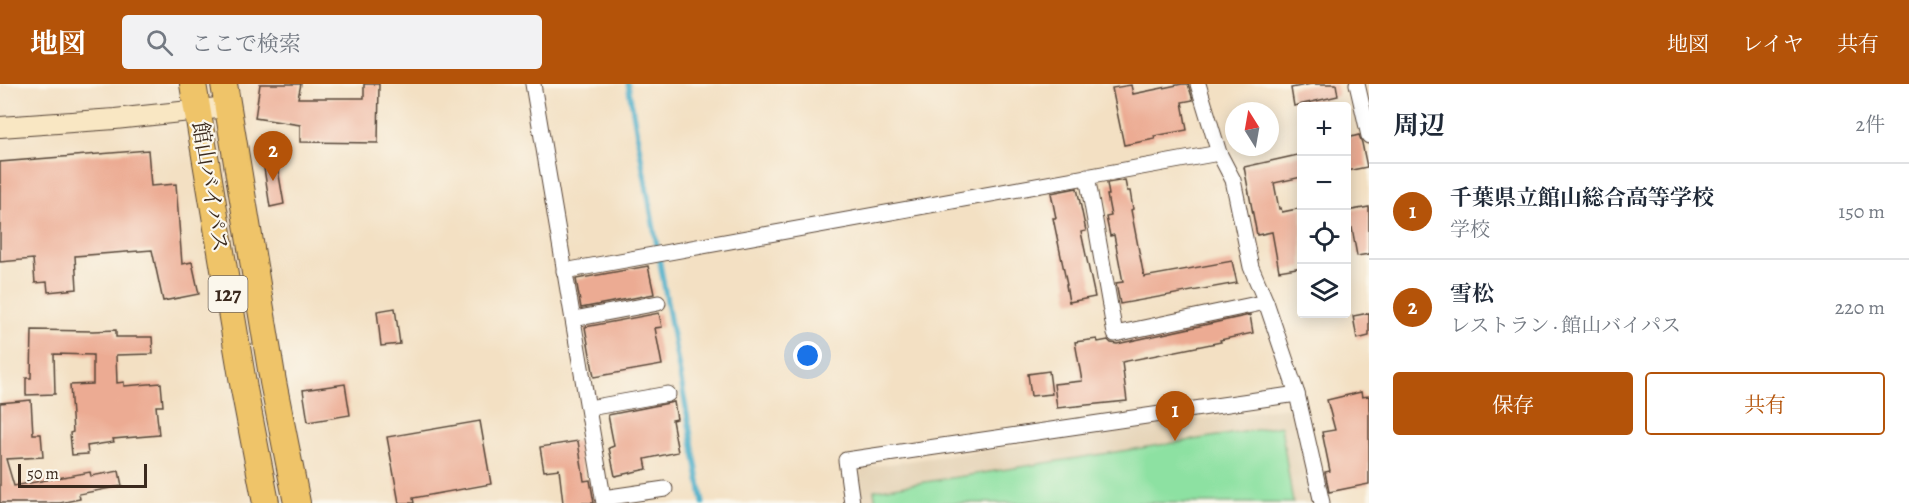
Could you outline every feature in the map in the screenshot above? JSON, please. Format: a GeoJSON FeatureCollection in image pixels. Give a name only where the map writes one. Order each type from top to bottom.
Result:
{"type":"FeatureCollection","features":[{"type":"Feature","properties":{"kind":"highway","name":"館山バイパス"},"geometry":{"type":"LineString","coordinates":[[193,84],[244,389],[266,503]]}},
{"type":"Feature","properties":{"kind":"highway","name":"館山バイパス"},"geometry":{"type":"LineString","coordinates":[[226,95],[273,382],[297,503]]}},
{"type":"Feature","properties":{"kind":"street"},"geometry":{"type":"LineString","coordinates":[[533,84],[604,500],[665,489]]}},
{"type":"Feature","properties":{"kind":"street"},"geometry":{"type":"LineString","coordinates":[[1198,84],[1219,153],[1233,180],[1251,267],[1266,302],[1297,394],[1322,503]]}},
{"type":"Feature","properties":{"kind":"street"},"geometry":{"type":"LineString","coordinates":[[1357,84],[1369,136]]}},
{"type":"Feature","properties":{"kind":"street"},"geometry":{"type":"LineString","coordinates":[[0,127],[198,110],[226,95]]}},
{"type":"Feature","properties":{"kind":"street"},"geometry":{"type":"LineString","coordinates":[[564,270],[1219,153]]}},
{"type":"Feature","properties":{"kind":"street"},"geometry":{"type":"LineString","coordinates":[[1087,176],[1115,334],[1266,302]]}},
{"type":"Feature","properties":{"kind":"street"},"geometry":{"type":"LineString","coordinates":[[574,319],[658,303]]}},
{"type":"Feature","properties":{"kind":"street"},"geometry":{"type":"LineString","coordinates":[[588,408],[668,394]]}},
{"type":"Feature","properties":{"kind":"street"},"geometry":{"type":"LineString","coordinates":[[852,503],[846,460],[1297,394]]}},
{"type":"Feature","properties":{"kind":"shaded area"},"geometry":{"type":"Polygon","coordinates":[[[1287,407],[1299,415],[1318,503],[860,503],[861,468],[1287,407]]]}},
{"type":"Feature","properties":{"kind":"green space"},"geometry":{"type":"Polygon","coordinates":[[[1281,426],[1293,503],[876,503],[874,490],[1281,426]]]}},
{"type":"Feature","properties":{"kind":"building"},"geometry":{"type":"Polygon","coordinates":[[[260,84],[301,84],[298,98],[364,98],[364,84],[379,84],[378,143],[300,142],[300,125],[255,118],[260,84]]]}},
{"type":"Feature","properties":{"kind":"building"},"geometry":{"type":"Polygon","coordinates":[[[1188,84],[1193,100],[1182,102],[1187,130],[1154,136],[1155,139],[1124,145],[1112,88],[1131,85],[1133,94],[1188,84]]]}},
{"type":"Feature","properties":{"kind":"building"},"geometry":{"type":"Polygon","coordinates":[[[1311,84],[1336,84],[1338,96],[1312,102],[1297,102],[1297,105],[1294,106],[1291,88],[1311,84]]]}},
{"type":"Feature","properties":{"kind":"building"},"geometry":{"type":"Polygon","coordinates":[[[1359,135],[1367,167],[1351,170],[1351,137],[1359,135]]]}},
{"type":"Feature","properties":{"kind":"building"},"geometry":{"type":"Polygon","coordinates":[[[148,150],[151,186],[176,184],[182,264],[192,262],[199,294],[163,301],[152,250],[75,256],[77,289],[48,292],[47,282],[35,283],[33,259],[0,262],[0,162],[148,150]]]}},
{"type":"Feature","properties":{"kind":"building"},"geometry":{"type":"Polygon","coordinates":[[[275,152],[284,204],[270,207],[262,155],[275,152]]]}},
{"type":"Feature","properties":{"kind":"building"},"geometry":{"type":"Polygon","coordinates":[[[1297,155],[1297,178],[1274,183],[1279,209],[1281,208],[1282,212],[1297,209],[1297,268],[1279,271],[1272,232],[1257,235],[1244,167],[1297,155]]]}},
{"type":"Feature","properties":{"kind":"building"},"geometry":{"type":"Polygon","coordinates":[[[1125,180],[1127,191],[1130,191],[1133,209],[1131,210],[1144,277],[1232,261],[1237,283],[1120,304],[1116,283],[1123,282],[1114,235],[1110,236],[1106,217],[1111,216],[1107,183],[1125,180]]]}},
{"type":"Feature","properties":{"kind":"building"},"geometry":{"type":"Polygon","coordinates":[[[1077,188],[1086,231],[1081,232],[1095,297],[1069,302],[1053,218],[1056,218],[1051,193],[1077,188]]]}},
{"type":"Feature","properties":{"kind":"building"},"geometry":{"type":"Polygon","coordinates":[[[1369,207],[1369,254],[1357,256],[1351,228],[1351,210],[1369,207]]]}},
{"type":"Feature","properties":{"kind":"building"},"geometry":{"type":"Polygon","coordinates":[[[648,266],[654,294],[581,308],[576,279],[648,266]]]}},
{"type":"Feature","properties":{"kind":"building"},"geometry":{"type":"Polygon","coordinates":[[[395,308],[400,344],[381,346],[377,311],[395,308]]]}},
{"type":"Feature","properties":{"kind":"building"},"geometry":{"type":"Polygon","coordinates":[[[659,313],[662,327],[655,328],[662,365],[594,377],[585,327],[659,313]]]}},
{"type":"Feature","properties":{"kind":"building"},"geometry":{"type":"Polygon","coordinates":[[[1369,313],[1369,336],[1357,339],[1353,316],[1369,313]]]}},
{"type":"Feature","properties":{"kind":"building"},"geometry":{"type":"Polygon","coordinates":[[[1250,315],[1253,333],[1220,340],[1221,342],[1122,362],[1127,401],[1057,408],[1054,384],[1082,381],[1075,342],[1097,339],[1098,342],[1108,340],[1117,344],[1250,315]]]}},
{"type":"Feature","properties":{"kind":"building"},"geometry":{"type":"Polygon","coordinates":[[[32,330],[116,330],[116,337],[152,337],[153,354],[116,355],[117,383],[124,382],[124,386],[161,383],[163,406],[156,406],[159,435],[113,439],[114,442],[87,446],[88,454],[72,455],[70,385],[93,384],[93,355],[54,354],[55,394],[26,395],[26,378],[31,378],[32,330]]]}},
{"type":"Feature","properties":{"kind":"building"},"geometry":{"type":"Polygon","coordinates":[[[1049,371],[1052,394],[1031,396],[1028,374],[1049,371]]]}},
{"type":"Feature","properties":{"kind":"building"},"geometry":{"type":"Polygon","coordinates":[[[345,384],[350,415],[308,422],[303,390],[345,384]]]}},
{"type":"Feature","properties":{"kind":"building"},"geometry":{"type":"Polygon","coordinates":[[[1361,392],[1362,397],[1369,396],[1369,484],[1329,492],[1325,472],[1330,471],[1322,432],[1335,430],[1327,400],[1361,392]]]}},
{"type":"Feature","properties":{"kind":"building"},"geometry":{"type":"Polygon","coordinates":[[[31,400],[33,434],[41,434],[43,457],[6,459],[14,486],[90,472],[91,476],[119,471],[122,486],[79,494],[80,499],[60,503],[0,503],[0,403],[31,400]]]}},
{"type":"Feature","properties":{"kind":"building"},"geometry":{"type":"Polygon","coordinates":[[[674,402],[677,419],[672,420],[678,452],[645,459],[647,469],[615,476],[609,448],[614,446],[608,415],[674,402]]]}},
{"type":"Feature","properties":{"kind":"building"},"geometry":{"type":"Polygon","coordinates":[[[480,421],[491,484],[413,498],[414,503],[399,503],[387,437],[480,421]]]}},
{"type":"Feature","properties":{"kind":"building"},"geometry":{"type":"Polygon","coordinates":[[[578,441],[584,481],[590,480],[594,503],[563,503],[559,469],[544,471],[540,447],[578,441]]]}},
{"type":"Feature","properties":{"kind":"waterway"},"geometry":{"type":"LineString","coordinates":[[628,84],[703,503]]}},
{"type":"Feature","properties":{"kind":"place","name":"雪松"},"geometry":{"type":"Point","coordinates":[273,181]}},
{"type":"Feature","properties":{"kind":"place","name":"千葉県立館山総合高等学校"},"geometry":{"type":"Point","coordinates":[1175,441]}}]}
